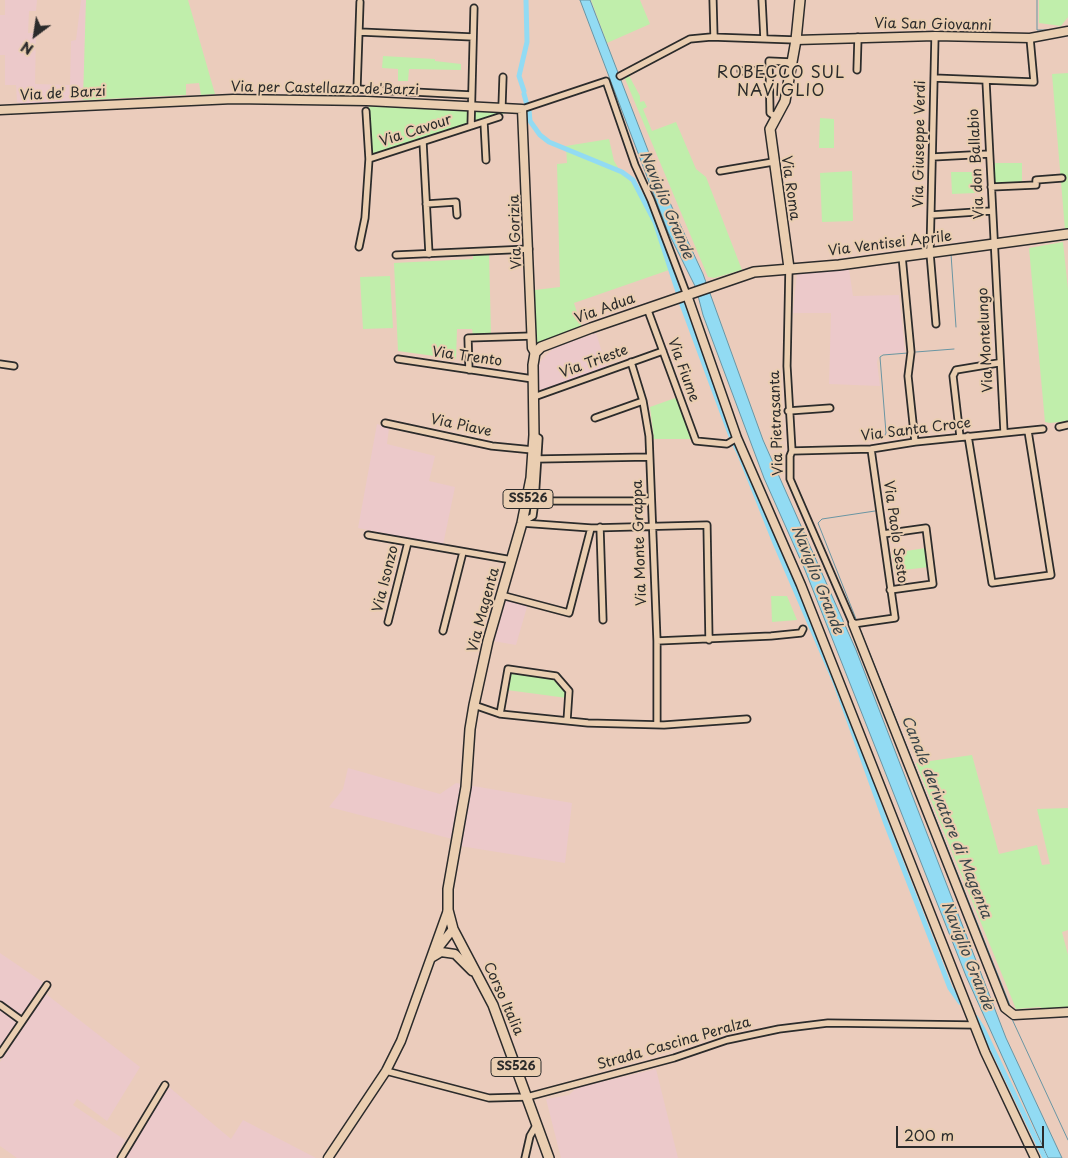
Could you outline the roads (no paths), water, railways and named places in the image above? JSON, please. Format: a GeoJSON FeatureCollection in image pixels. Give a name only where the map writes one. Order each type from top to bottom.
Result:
{"type":"FeatureCollection","features":[{"type":"Feature","properties":{"kind":"main road"},"geometry":{"type":"LineString","coordinates":[[776,117],[785,101],[796,40],[800,0]]}},
{"type":"Feature","properties":{"kind":"main road","name":"Via Roma"},"geometry":{"type":"LineString","coordinates":[[776,117],[770,126],[773,162],[785,253],[789,268]]}},
{"type":"Feature","properties":{"kind":"main road","name":"Via Ventisei Aprile"},"geometry":{"type":"LineString","coordinates":[[789,268],[839,265],[994,246],[1068,234]]}},
{"type":"Feature","properties":{"kind":"main road"},"geometry":{"type":"LineString","coordinates":[[772,270],[783,261],[785,253]]}},
{"type":"Feature","properties":{"kind":"main road"},"geometry":{"type":"LineString","coordinates":[[772,270],[789,268]]}},
{"type":"Feature","properties":{"kind":"main road","name":"Via Adua"},"geometry":{"type":"LineString","coordinates":[[535,353],[540,347],[690,293],[754,272],[772,270]]}},
{"type":"Feature","properties":{"kind":"main road","name":"Via Magenta"},"geometry":{"type":"LineString","coordinates":[[474,705],[501,595],[522,522],[531,478],[534,450],[533,379],[535,353]]}},
{"type":"Feature","properties":{"kind":"main road","name":"SS526"},"geometry":{"type":"LineString","coordinates":[[448,910],[448,889],[466,787],[470,730],[474,705]]}},
{"type":"Feature","properties":{"kind":"main road","name":"Corso Italia"},"geometry":{"type":"LineString","coordinates":[[448,910],[454,933],[493,1005],[549,1158]]}},
{"type":"Feature","properties":{"kind":"street"},"geometry":{"type":"LineString","coordinates":[[713,0],[714,37]]}},
{"type":"Feature","properties":{"kind":"street"},"geometry":{"type":"LineString","coordinates":[[762,0],[764,39]]}},
{"type":"Feature","properties":{"kind":"street"},"geometry":{"type":"LineString","coordinates":[[360,2],[357,90],[471,95]]}},
{"type":"Feature","properties":{"kind":"street","name":"Via Cavour"},"geometry":{"type":"LineString","coordinates":[[472,126],[471,95],[474,8]]}},
{"type":"Feature","properties":{"kind":"street","name":"Via San Giovanni"},"geometry":{"type":"LineString","coordinates":[[796,40],[935,36],[1030,38],[1068,31]]}},
{"type":"Feature","properties":{"kind":"street"},"geometry":{"type":"LineString","coordinates":[[360,32],[473,36]]}},
{"type":"Feature","properties":{"kind":"street","name":"Via Giuseppe Verdi"},"geometry":{"type":"LineString","coordinates":[[935,36],[930,253],[936,324]]}},
{"type":"Feature","properties":{"kind":"street"},"geometry":{"type":"LineString","coordinates":[[620,76],[690,40],[714,37],[796,40]]}},
{"type":"Feature","properties":{"kind":"street"},"geometry":{"type":"LineString","coordinates":[[857,70],[858,37]]}},
{"type":"Feature","properties":{"kind":"street"},"geometry":{"type":"LineString","coordinates":[[934,78],[1034,82],[1030,38]]}},
{"type":"Feature","properties":{"kind":"street"},"geometry":{"type":"LineString","coordinates":[[776,117],[770,113],[769,62],[791,62]]}},
{"type":"Feature","properties":{"kind":"street"},"geometry":{"type":"LineString","coordinates":[[741,71],[769,70]]}},
{"type":"Feature","properties":{"kind":"street"},"geometry":{"type":"LineString","coordinates":[[502,106],[503,77]]}},
{"type":"Feature","properties":{"kind":"street"},"geometry":{"type":"LineString","coordinates":[[522,109],[606,81],[635,165],[690,293],[734,440],[801,585],[958,986],[1035,1158]]}},
{"type":"Feature","properties":{"kind":"street","name":"Via don Ballabio"},"geometry":{"type":"LineString","coordinates":[[986,81],[994,246]]}},
{"type":"Feature","properties":{"kind":"street","name":"Via per Castellazzo de'Barzi"},"geometry":{"type":"LineString","coordinates":[[127,103],[233,99],[502,106],[522,109]]}},
{"type":"Feature","properties":{"kind":"street","name":"Via de' Barzi"},"geometry":{"type":"LineString","coordinates":[[0,110],[127,103]]}},
{"type":"Feature","properties":{"kind":"street","name":"Via Gorizia"},"geometry":{"type":"LineString","coordinates":[[522,109],[532,336],[535,353]]}},
{"type":"Feature","properties":{"kind":"street"},"geometry":{"type":"LineString","coordinates":[[359,247],[365,218],[369,159],[366,111]]}},
{"type":"Feature","properties":{"kind":"street","name":"Via Cavour"},"geometry":{"type":"LineString","coordinates":[[369,159],[499,117]]}},
{"type":"Feature","properties":{"kind":"street"},"geometry":{"type":"LineString","coordinates":[[484,122],[486,160]]}},
{"type":"Feature","properties":{"kind":"street"},"geometry":{"type":"LineString","coordinates":[[423,142],[429,254]]}},
{"type":"Feature","properties":{"kind":"street"},"geometry":{"type":"LineString","coordinates":[[933,156],[989,154]]}},
{"type":"Feature","properties":{"kind":"street"},"geometry":{"type":"LineString","coordinates":[[720,171],[773,162]]}},
{"type":"Feature","properties":{"kind":"street"},"geometry":{"type":"LineString","coordinates":[[991,187],[1036,185],[1036,180],[1062,178]]}},
{"type":"Feature","properties":{"kind":"street"},"geometry":{"type":"LineString","coordinates":[[426,204],[456,202],[457,215]]}},
{"type":"Feature","properties":{"kind":"street"},"geometry":{"type":"LineString","coordinates":[[931,215],[991,211]]}},
{"type":"Feature","properties":{"kind":"street","name":"Via Montelungo"},"geometry":{"type":"LineString","coordinates":[[994,246],[998,363],[1004,432]]}},
{"type":"Feature","properties":{"kind":"street"},"geometry":{"type":"LineString","coordinates":[[396,255],[529,249]]}},
{"type":"Feature","properties":{"kind":"street"},"geometry":{"type":"LineString","coordinates":[[902,256],[911,352],[908,376],[915,442]]}},
{"type":"Feature","properties":{"kind":"street"},"geometry":{"type":"LineString","coordinates":[[788,283],[794,271],[799,267]]}},
{"type":"Feature","properties":{"kind":"street","name":"Via Pietrasanta"},"geometry":{"type":"LineString","coordinates":[[789,268],[788,411],[792,451],[790,454],[790,479],[853,624]]}},
{"type":"Feature","properties":{"kind":"street","name":"Via Fiume"},"geometry":{"type":"LineString","coordinates":[[648,308],[696,441],[727,444],[734,440]]}},
{"type":"Feature","properties":{"kind":"street"},"geometry":{"type":"LineString","coordinates":[[469,370],[468,338],[532,336]]}},
{"type":"Feature","properties":{"kind":"street","name":"Via Trieste"},"geometry":{"type":"LineString","coordinates":[[534,397],[663,351]]}},
{"type":"Feature","properties":{"kind":"street","name":"Via Trento"},"geometry":{"type":"LineString","coordinates":[[398,359],[533,379]]}},
{"type":"Feature","properties":{"kind":"street","name":"Via Monte Grappa"},"geometry":{"type":"LineString","coordinates":[[631,362],[643,401],[649,456],[657,641],[656,725]]}},
{"type":"Feature","properties":{"kind":"street"},"geometry":{"type":"LineString","coordinates":[[960,437],[953,376],[956,370],[998,363]]}},
{"type":"Feature","properties":{"kind":"street"},"geometry":{"type":"LineString","coordinates":[[0,364],[14,366]]}},
{"type":"Feature","properties":{"kind":"street"},"geometry":{"type":"LineString","coordinates":[[595,418],[643,401]]}},
{"type":"Feature","properties":{"kind":"street"},"geometry":{"type":"LineString","coordinates":[[788,411],[830,408]]}},
{"type":"Feature","properties":{"kind":"street","name":"Via Piave"},"geometry":{"type":"LineString","coordinates":[[385,423],[492,446],[534,450]]}},
{"type":"Feature","properties":{"kind":"street"},"geometry":{"type":"LineString","coordinates":[[1059,427],[1068,425]]}},
{"type":"Feature","properties":{"kind":"street","name":"Via Santa Croce"},"geometry":{"type":"LineString","coordinates":[[792,451],[871,449],[915,442],[1043,429]]}},
{"type":"Feature","properties":{"kind":"street"},"geometry":{"type":"LineString","coordinates":[[968,436],[992,583],[1051,575],[1028,431]]}},
{"type":"Feature","properties":{"kind":"street","name":"Via Magenta"},"geometry":{"type":"LineString","coordinates":[[532,516],[535,501],[539,438],[534,435]]}},
{"type":"Feature","properties":{"kind":"street","name":"Via Paolo Sesto"},"geometry":{"type":"LineString","coordinates":[[853,624],[895,618],[871,449]]}},
{"type":"Feature","properties":{"kind":"street"},"geometry":{"type":"LineString","coordinates":[[538,459],[649,456]]}},
{"type":"Feature","properties":{"kind":"street"},"geometry":{"type":"LineString","coordinates":[[535,501],[651,502]]}},
{"type":"Feature","properties":{"kind":"street"},"geometry":{"type":"LineString","coordinates":[[522,522],[532,516],[537,524]]}},
{"type":"Feature","properties":{"kind":"street"},"geometry":{"type":"LineString","coordinates":[[522,522],[591,528],[707,525],[709,640]]}},
{"type":"Feature","properties":{"kind":"street"},"geometry":{"type":"LineString","coordinates":[[600,527],[603,620]]}},
{"type":"Feature","properties":{"kind":"street"},"geometry":{"type":"LineString","coordinates":[[501,595],[569,613],[591,528]]}},
{"type":"Feature","properties":{"kind":"street"},"geometry":{"type":"LineString","coordinates":[[883,534],[926,528],[930,556],[933,584],[890,590]]}},
{"type":"Feature","properties":{"kind":"street"},"geometry":{"type":"LineString","coordinates":[[368,535],[512,560]]}},
{"type":"Feature","properties":{"kind":"street","name":"Via Isonzo"},"geometry":{"type":"LineString","coordinates":[[388,622],[408,542]]}},
{"type":"Feature","properties":{"kind":"street"},"geometry":{"type":"LineString","coordinates":[[443,631],[463,552]]}},
{"type":"Feature","properties":{"kind":"street"},"geometry":{"type":"LineString","coordinates":[[853,624],[1011,1014],[1068,1012]]}},
{"type":"Feature","properties":{"kind":"street"},"geometry":{"type":"LineString","coordinates":[[657,641],[709,640],[801,633],[803,629]]}},
{"type":"Feature","properties":{"kind":"street"},"geometry":{"type":"LineString","coordinates":[[500,714],[508,669],[556,676],[569,691],[567,721]]}},
{"type":"Feature","properties":{"kind":"street"},"geometry":{"type":"LineString","coordinates":[[474,705],[500,714],[567,721],[656,725],[747,719]]}},
{"type":"Feature","properties":{"kind":"street"},"geometry":{"type":"LineString","coordinates":[[328,1158],[386,1071],[401,1041],[448,910]]}},
{"type":"Feature","properties":{"kind":"street"},"geometry":{"type":"LineString","coordinates":[[439,936],[454,933]]}},
{"type":"Feature","properties":{"kind":"street"},"geometry":{"type":"LineString","coordinates":[[431,958],[454,933]]}},
{"type":"Feature","properties":{"kind":"street"},"geometry":{"type":"LineString","coordinates":[[431,958],[441,952],[455,954],[480,978]]}},
{"type":"Feature","properties":{"kind":"street"},"geometry":{"type":"LineString","coordinates":[[0,1054],[46,985]]}},
{"type":"Feature","properties":{"kind":"street"},"geometry":{"type":"LineString","coordinates":[[0,1006],[22,1021]]}},
{"type":"Feature","properties":{"kind":"street","name":"Strada Cascina Peralza"},"geometry":{"type":"LineString","coordinates":[[386,1071],[490,1098],[527,1097],[674,1058],[727,1040],[778,1029],[828,1023],[974,1025]]}},
{"type":"Feature","properties":{"kind":"street"},"geometry":{"type":"LineString","coordinates":[[121,1158],[165,1085]]}},
{"type":"Feature","properties":{"kind":"street"},"geometry":{"type":"LineString","coordinates":[[525,1158],[530,1136],[537,1124]]}},
{"type":"Feature","properties":{"kind":"water","name":"Naviglio Grande"},"geometry":{"type":"Polygon","coordinates":[[[580,0],[590,0],[659,179],[703,274],[763,440],[856,650],[1006,1038],[1062,1158],[1048,1158],[966,976],[805,570],[764,478],[703,315],[696,288],[668,232],[580,0]]]}},
{"type":"Feature","properties":{"kind":"waterway"},"geometry":{"type":"LineString","coordinates":[[524,91],[519,76],[527,42],[526,0]]}},
{"type":"Feature","properties":{"kind":"waterway","name":"Canale derivatore di Magenta"},"geometry":{"type":"LineString","coordinates":[[1037,0],[1037,30],[1050,30]]}},
{"type":"Feature","properties":{"kind":"waterway"},"geometry":{"type":"LineString","coordinates":[[524,94],[527,105]]}},
{"type":"Feature","properties":{"kind":"waterway"},"geometry":{"type":"LineString","coordinates":[[529,110],[530,121],[540,135],[549,142],[622,172],[633,180],[655,222],[678,292]]}},
{"type":"Feature","properties":{"kind":"waterway","name":"Canale derivatore di Magenta"},"geometry":{"type":"LineString","coordinates":[[951,254],[956,327]]}},
{"type":"Feature","properties":{"kind":"waterway"},"geometry":{"type":"LineString","coordinates":[[681,302],[732,439],[835,682],[885,821],[950,988],[960,1002]]}},
{"type":"Feature","properties":{"kind":"waterway","name":"Canale derivatore di Magenta"},"geometry":{"type":"LineString","coordinates":[[916,352],[954,349]]}},
{"type":"Feature","properties":{"kind":"waterway","name":"Canale derivatore di Magenta"},"geometry":{"type":"LineString","coordinates":[[884,437],[886,433],[880,357],[883,355],[908,353]]}},
{"type":"Feature","properties":{"kind":"waterway","name":"Canale derivatore di Magenta"},"geometry":{"type":"LineString","coordinates":[[856,619],[818,523],[822,519],[875,511]]}},
{"type":"Feature","properties":{"kind":"waterway","name":"Canale derivatore di Magenta"},"geometry":{"type":"LineString","coordinates":[[860,629],[1011,1008]]}},
{"type":"Feature","properties":{"kind":"waterway","name":"Naviglio Grande"},"geometry":{"type":"LineString","coordinates":[[976,1018],[1045,1158]]}},
{"type":"Feature","properties":{"kind":"waterway","name":"Canale derivatore di Magenta"},"geometry":{"type":"LineString","coordinates":[[1012,1019],[1068,1140]]}},
{"type":"Feature","properties":{"kind":"district","name":"ROBECCO SUL NAVIGLIO"},"geometry":{"type":"Point","coordinates":[781,83]}}]}
